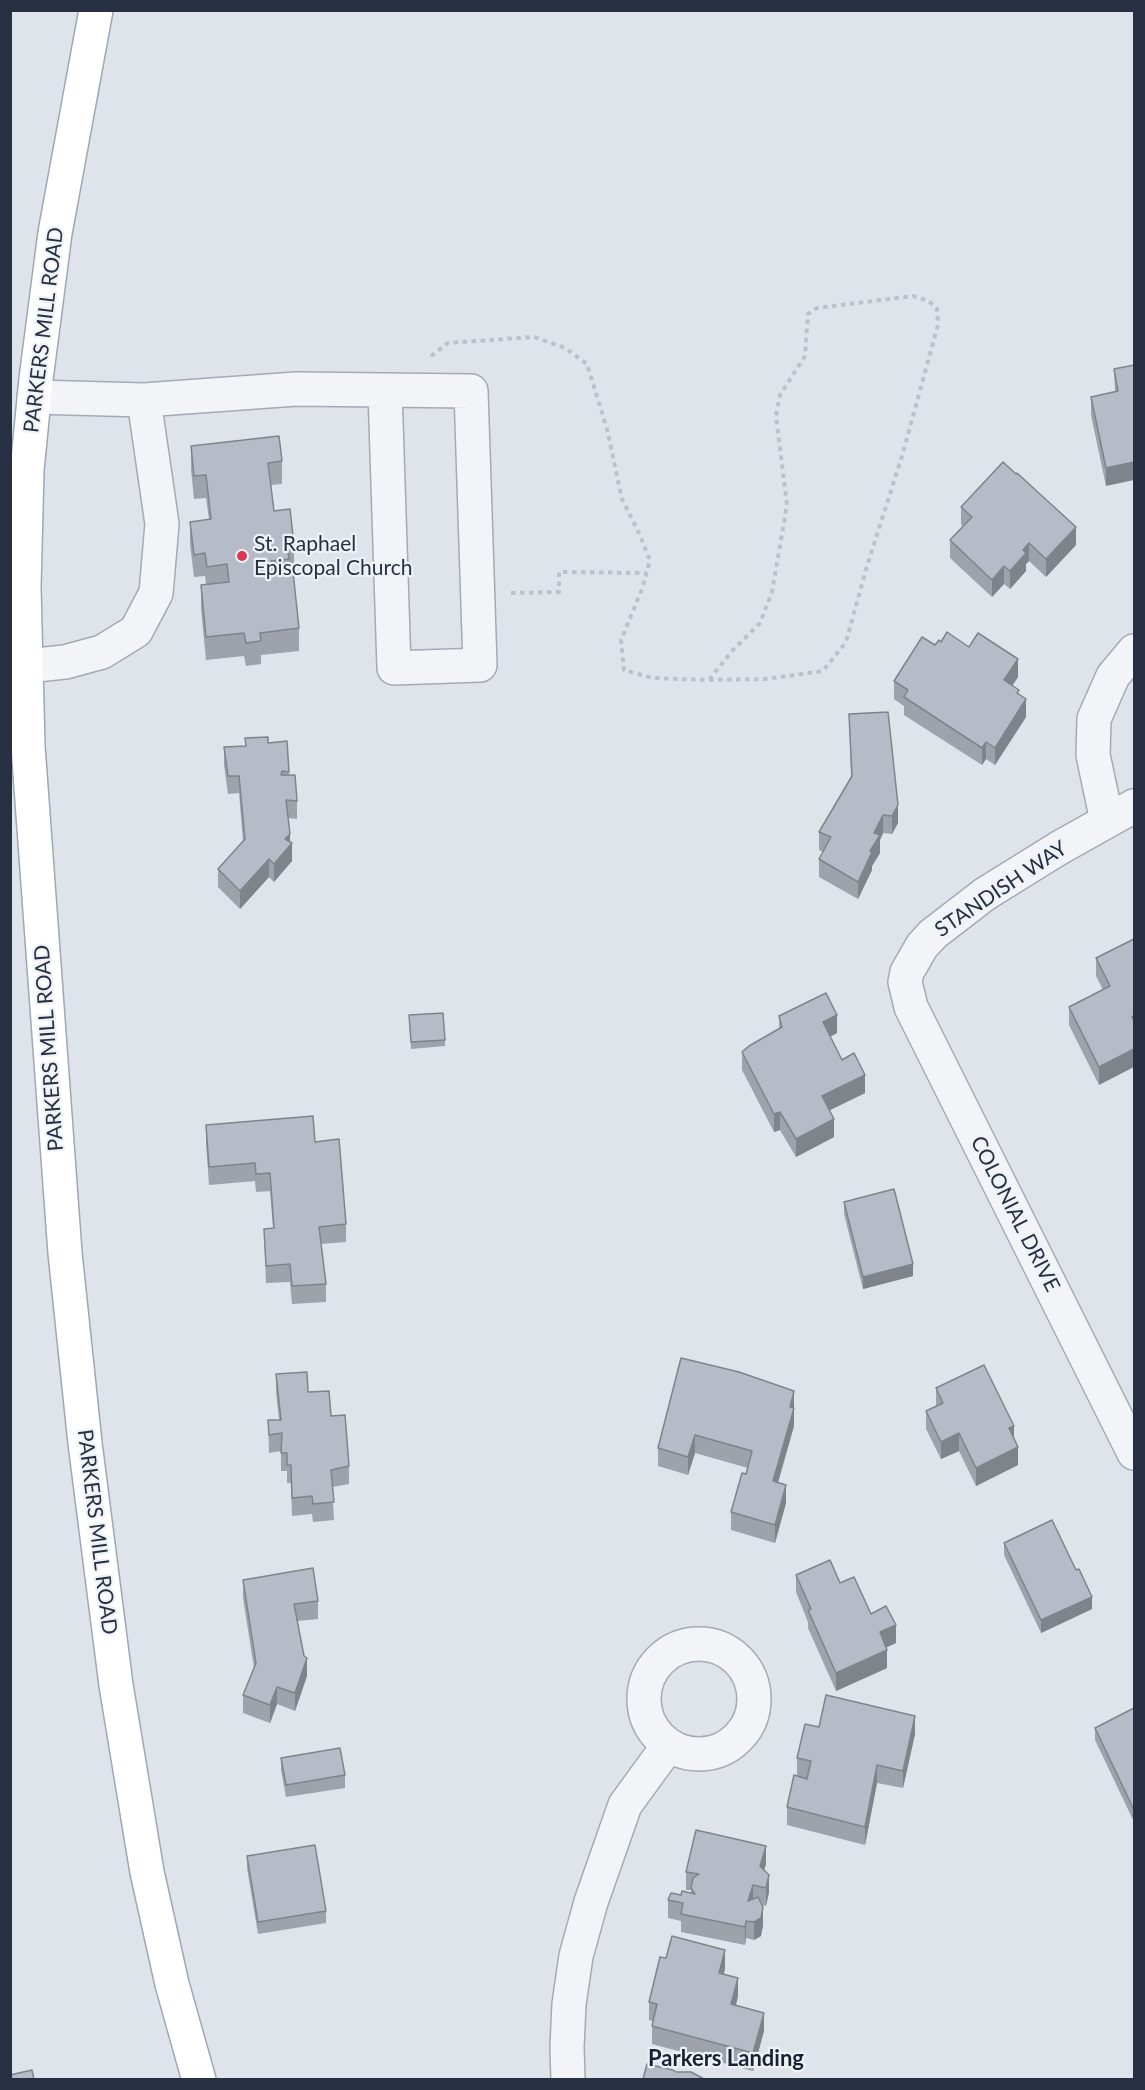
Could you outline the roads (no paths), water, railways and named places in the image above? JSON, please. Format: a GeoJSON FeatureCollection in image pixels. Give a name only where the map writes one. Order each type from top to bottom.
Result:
{"type":"FeatureCollection","features":[{"type":"Feature","properties":{"kind":"main road","name":"PARKERS MILL ROAD"},"geometry":{"type":"LineString","coordinates":[[96,10],[55,233],[27,470],[24,587],[28,746],[65,1253],[85,1443],[116,1685],[147,1872],[172,1984],[199,2079]]}},
{"type":"Feature","properties":{"kind":"street"},"geometry":{"type":"LineString","coordinates":[[34,397],[144,400],[296,389],[471,391],[480,665],[394,668],[385,391]]}},
{"type":"Feature","properties":{"kind":"street"},"geometry":{"type":"LineString","coordinates":[[26,666],[65,662],[102,652],[136,631],[156,593],[162,524],[144,400]]}},
{"type":"Feature","properties":{"kind":"street","name":"STANDISH WAY"},"geometry":{"type":"LineString","coordinates":[[907,972],[922,946],[933,934],[985,894],[1059,848],[1121,814],[1093,755],[1094,719],[1113,676],[1134,651]]}},
{"type":"Feature","properties":{"kind":"street","name":"COLONIAL DRIVE"},"geometry":{"type":"LineString","coordinates":[[907,972],[905,982],[911,1007],[1134,1453]]}},
{"type":"Feature","properties":{"kind":"street"},"geometry":{"type":"LineString","coordinates":[[568,2079],[569,2004],[576,1956],[591,1902],[625,1805],[668,1746]]}},
{"type":"Feature","properties":{"kind":"place","name":"St. Raphael Episcopal Church"},"geometry":{"type":"Point","coordinates":[242,556]}},
{"type":"Feature","properties":{"kind":"district","name":"Parkers Landing"},"geometry":{"type":"Point","coordinates":[726,2059]}}]}
